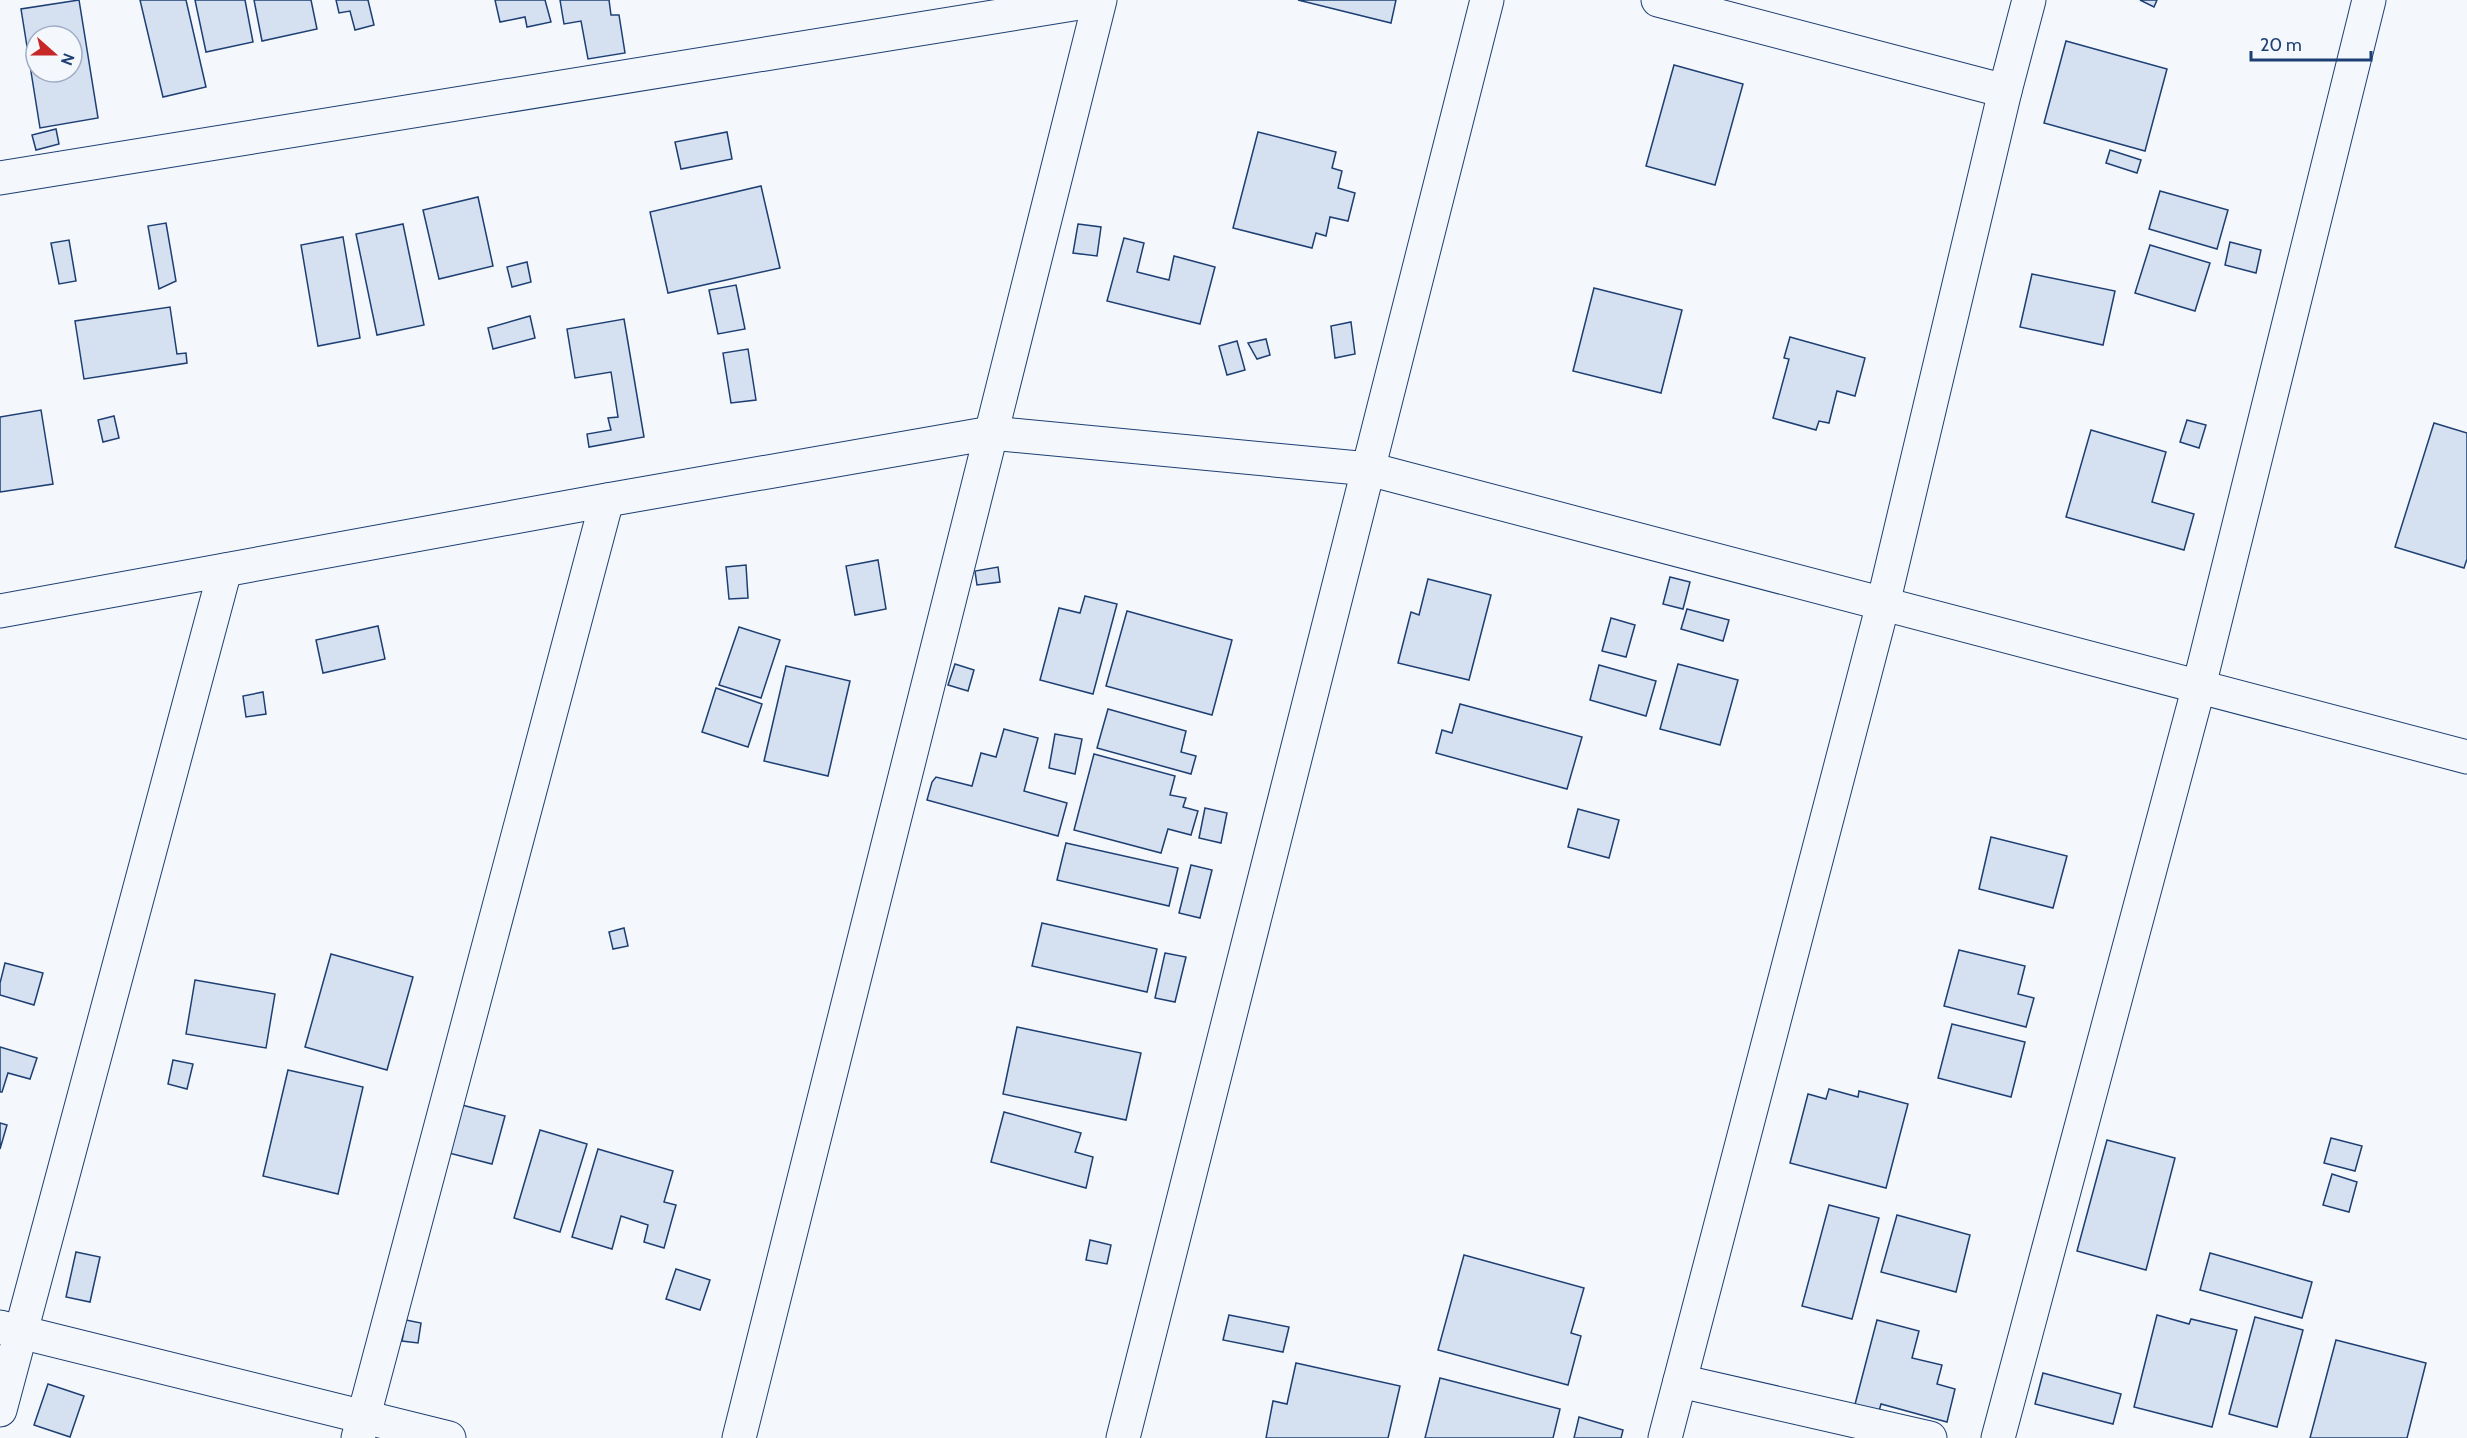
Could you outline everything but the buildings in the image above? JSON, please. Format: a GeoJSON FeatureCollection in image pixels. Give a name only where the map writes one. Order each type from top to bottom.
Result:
{"type":"FeatureCollection","features":[{"type":"Feature","properties":{"kind":"street"},"geometry":{"type":"LineString","coordinates":[[0,178],[1099,0],[739,1438]]}},
{"type":"Feature","properties":{"kind":"street"},"geometry":{"type":"LineString","coordinates":[[1123,1438],[1487,0]]}},
{"type":"Feature","properties":{"kind":"street"},"geometry":{"type":"LineString","coordinates":[[1658,0],[2005,91]]}},
{"type":"Feature","properties":{"kind":"street"},"geometry":{"type":"LineString","coordinates":[[1665,1438],[1883,604],[2005,91],[2029,0]]}},
{"type":"Feature","properties":{"kind":"street"},"geometry":{"type":"LineString","coordinates":[[1998,1438],[2199,686],[2369,0]]}},
{"type":"Feature","properties":{"kind":"street"},"geometry":{"type":"LineString","coordinates":[[0,611],[607,500],[991,433],[1369,469],[2467,757]]}},
{"type":"Feature","properties":{"kind":"street"},"geometry":{"type":"LineString","coordinates":[[361,1427],[607,500]]}},
{"type":"Feature","properties":{"kind":"street"},"geometry":{"type":"LineString","coordinates":[[0,1410],[10,1329],[225,570]]}},
{"type":"Feature","properties":{"kind":"street"},"geometry":{"type":"LineString","coordinates":[[10,1329],[361,1427],[449,1438]]}},
{"type":"Feature","properties":{"kind":"street"},"geometry":{"type":"LineString","coordinates":[[1680,1381],[1930,1438]]}}]}
